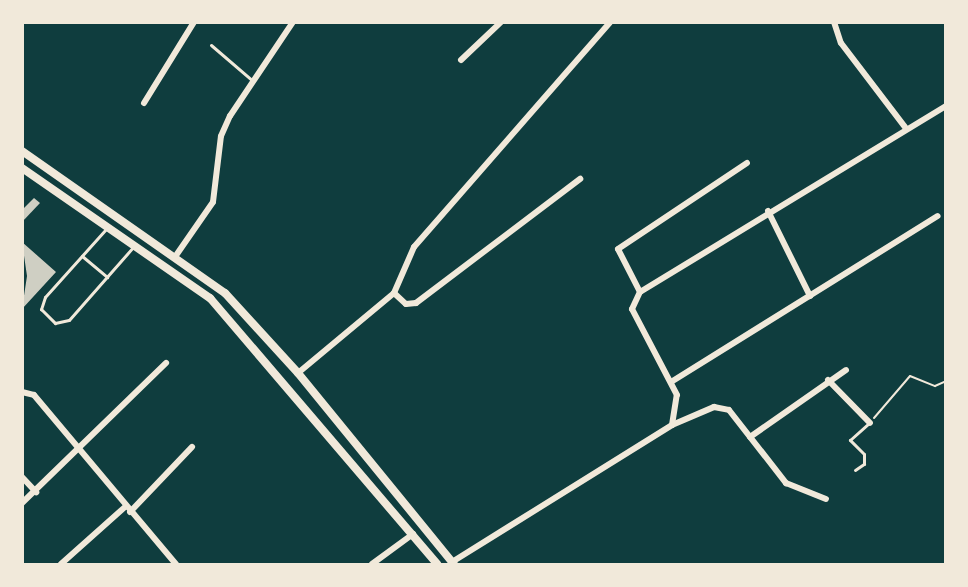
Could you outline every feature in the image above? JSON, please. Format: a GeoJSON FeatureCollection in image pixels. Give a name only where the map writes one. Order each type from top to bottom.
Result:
{"type":"FeatureCollection","features":[{"type":"Feature","properties":{"kind":"street"},"geometry":{"type":"LineString","coordinates":[[144,103],[194,22]]}},
{"type":"Feature","properties":{"kind":"street"},"geometry":{"type":"LineString","coordinates":[[177,254],[213,202],[221,136],[253,81],[293,22]]}},
{"type":"Feature","properties":{"kind":"street"},"geometry":{"type":"LineString","coordinates":[[461,60],[501,22]]}},
{"type":"Feature","properties":{"kind":"street"},"geometry":{"type":"LineString","coordinates":[[298,373],[394,293],[414,247],[610,22]]}},
{"type":"Feature","properties":{"kind":"street"},"geometry":{"type":"LineString","coordinates":[[834,22],[841,43],[905,127]]}},
{"type":"Feature","properties":{"kind":"street"},"geometry":{"type":"LineString","coordinates":[[672,426],[677,395],[632,309],[640,292],[905,127],[945,106]]}},
{"type":"Feature","properties":{"kind":"street"},"geometry":{"type":"LineString","coordinates":[[22,151],[177,254],[257,327],[298,373],[453,563],[672,426],[721,407],[750,437],[786,483],[826,499]]}},
{"type":"Feature","properties":{"kind":"street"},"geometry":{"type":"LineString","coordinates":[[640,292],[618,249],[747,163]]}},
{"type":"Feature","properties":{"kind":"street"},"geometry":{"type":"LineString","coordinates":[[22,168],[210,298],[246,336],[436,564]]}},
{"type":"Feature","properties":{"kind":"street"},"geometry":{"type":"LineString","coordinates":[[394,293],[406,304],[416,303],[580,179]]}},
{"type":"Feature","properties":{"kind":"street"},"geometry":{"type":"LineString","coordinates":[[768,212],[810,296]]}},
{"type":"Feature","properties":{"kind":"street"},"geometry":{"type":"LineString","coordinates":[[671,382],[938,216]]}},
{"type":"Feature","properties":{"kind":"street"},"geometry":{"type":"LineString","coordinates":[[246,336],[257,327]]}},
{"type":"Feature","properties":{"kind":"street"},"geometry":{"type":"LineString","coordinates":[[22,503],[80,453],[166,363]]}},
{"type":"Feature","properties":{"kind":"street"},"geometry":{"type":"LineString","coordinates":[[750,437],[828,380],[846,370]]}},
{"type":"Feature","properties":{"kind":"street"},"geometry":{"type":"LineString","coordinates":[[828,380],[870,423]]}},
{"type":"Feature","properties":{"kind":"street"},"geometry":{"type":"LineString","coordinates":[[22,392],[34,396],[176,564]]}},
{"type":"Feature","properties":{"kind":"street"},"geometry":{"type":"LineString","coordinates":[[62,564],[128,509],[192,447]]}},
{"type":"Feature","properties":{"kind":"street"},"geometry":{"type":"LineString","coordinates":[[22,477],[36,492]]}},
{"type":"Feature","properties":{"kind":"street"},"geometry":{"type":"LineString","coordinates":[[372,564],[413,534]]}},
{"type":"Feature","properties":{"kind":"lane"},"geometry":{"type":"LineString","coordinates":[[211,45],[253,81]]}},
{"type":"Feature","properties":{"kind":"lane"},"geometry":{"type":"LineString","coordinates":[[109,227],[45,297],[41,309],[55,323],[69,320],[135,245]]}},
{"type":"Feature","properties":{"kind":"lane"},"geometry":{"type":"LineString","coordinates":[[82,256],[107,277]]}},
{"type":"Feature","properties":{"kind":"lane"},"geometry":{"type":"LineString","coordinates":[[855,470],[864,464],[864,454],[850,440],[870,423]]}},
{"type":"Feature","properties":{"kind":"path"},"geometry":{"type":"LineString","coordinates":[[870,423],[910,376],[935,386],[945,381]]}},
{"type":"Feature","properties":{"kind":"building"},"geometry":{"type":"Polygon","coordinates":[[[34,198],[40,203],[22,222],[22,210],[34,198]]]}},
{"type":"Feature","properties":{"kind":"building"},"geometry":{"type":"Polygon","coordinates":[[[22,242],[56,272],[22,309],[27,276],[22,242]]]}}]}
